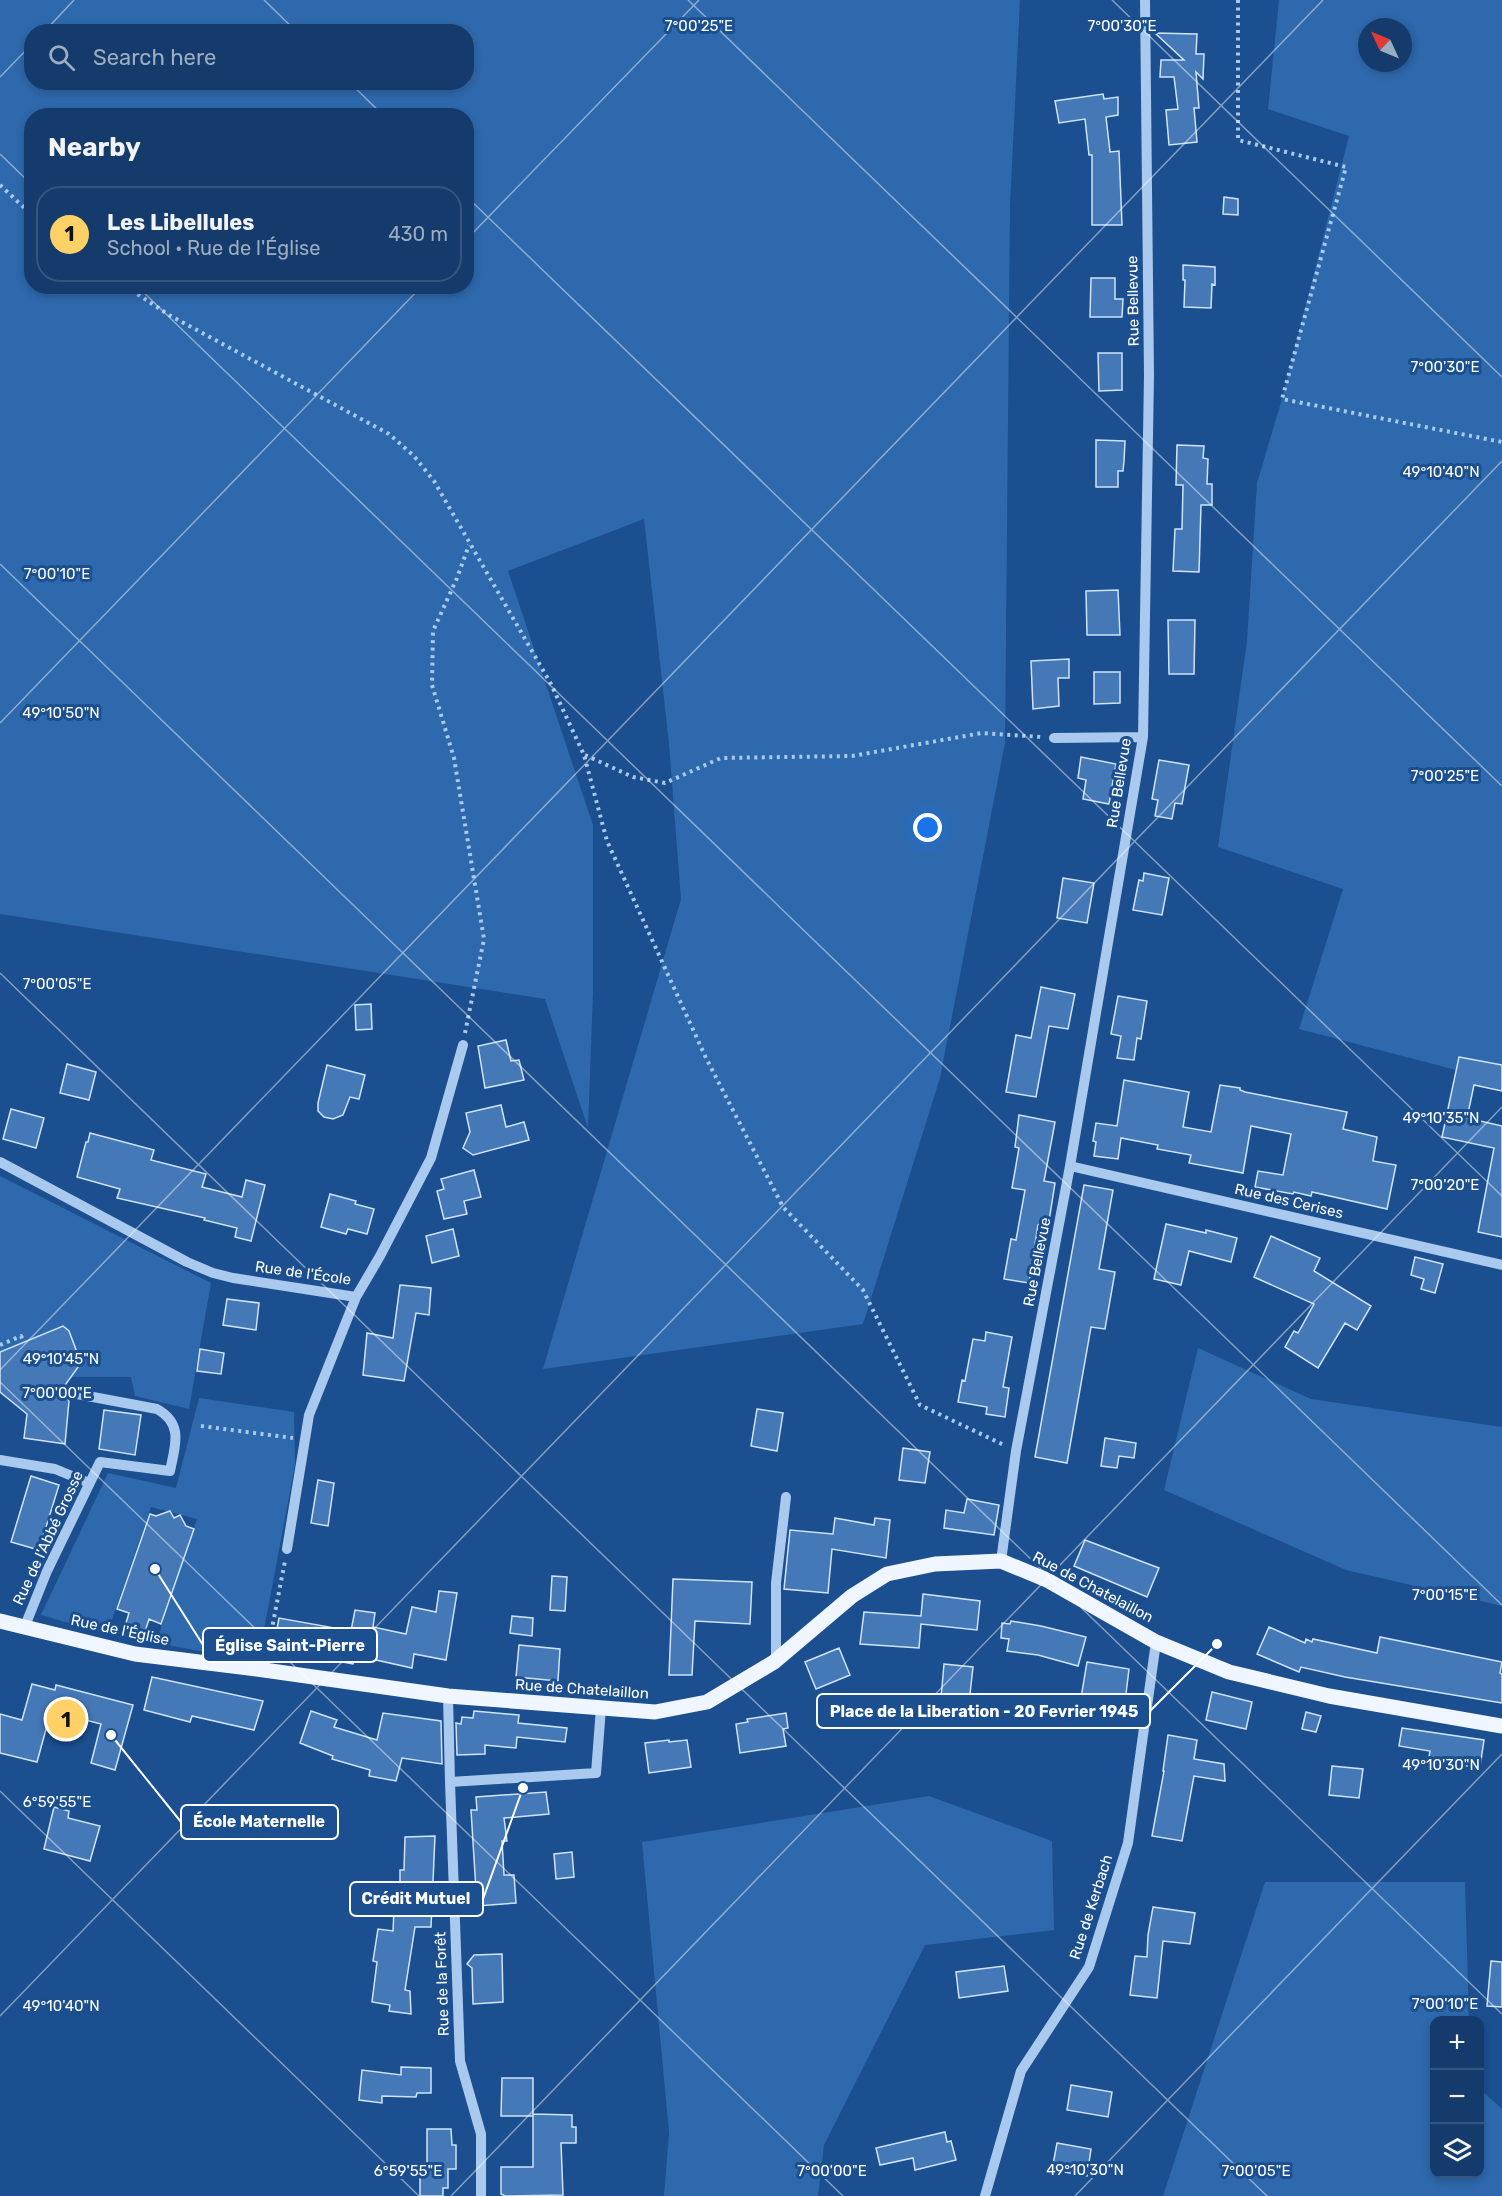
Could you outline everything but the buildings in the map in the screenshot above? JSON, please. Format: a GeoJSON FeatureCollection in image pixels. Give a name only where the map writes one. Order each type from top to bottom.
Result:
{"type":"FeatureCollection","features":[{"type":"Feature","properties":{"kind":"main road","name":"Rue de Chatelaillon"},"geometry":{"type":"LineString","coordinates":[[448,1696],[655,1712],[707,1702],[776,1660],[852,1596],[887,1574],[935,1564],[1001,1561],[1047,1580],[1156,1642],[1240,1674],[1329,1696],[1502,1726]]}},
{"type":"Feature","properties":{"kind":"main road","name":"Rue de l'Église"},"geometry":{"type":"LineString","coordinates":[[0,1621],[135,1654],[448,1696]]}},
{"type":"Feature","properties":{"kind":"street","name":"Rue Bellevue"},"geometry":{"type":"LineString","coordinates":[[1001,1561],[1016,1450],[1070,1166],[1143,737],[1149,375],[1145,0]]}},
{"type":"Feature","properties":{"kind":"street"},"geometry":{"type":"LineString","coordinates":[[1054,738],[1143,737]]}},
{"type":"Feature","properties":{"kind":"street","name":"Rue de l'École"},"geometry":{"type":"LineString","coordinates":[[0,1162],[187,1262],[213,1273],[356,1297],[431,1158],[463,1046]]}},
{"type":"Feature","properties":{"kind":"street","name":"Rue des Cerises"},"geometry":{"type":"LineString","coordinates":[[1070,1166],[1502,1265]]}},
{"type":"Feature","properties":{"kind":"street"},"geometry":{"type":"LineString","coordinates":[[287,1549],[309,1415],[356,1297]]}},
{"type":"Feature","properties":{"kind":"street","name":"Rue de l'Abbé Grosse"},"geometry":{"type":"LineString","coordinates":[[25,1626],[47,1571],[100,1462],[170,1472],[176,1434],[171,1419],[166,1414],[157,1408],[77,1394]]}},
{"type":"Feature","properties":{"kind":"street"},"geometry":{"type":"LineString","coordinates":[[0,1460],[55,1469],[89,1483]]}},
{"type":"Feature","properties":{"kind":"street"},"geometry":{"type":"LineString","coordinates":[[776,1660],[776,1583],[786,1497]]}},
{"type":"Feature","properties":{"kind":"street","name":"Rue de Kerbach"},"geometry":{"type":"LineString","coordinates":[[985,2196],[1021,2071],[1089,1967],[1128,1843],[1156,1642]]}},
{"type":"Feature","properties":{"kind":"street","name":"Rue de la Forêt"},"geometry":{"type":"LineString","coordinates":[[448,1696],[460,2061],[481,2134],[481,2196]]}},
{"type":"Feature","properties":{"kind":"street"},"geometry":{"type":"LineString","coordinates":[[450,1782],[596,1773],[601,1708]]}},
{"type":"Feature","properties":{"kind":"path"},"geometry":{"type":"LineString","coordinates":[[1238,0],[1238,140],[1346,167],[1282,399],[1502,442]]}},
{"type":"Feature","properties":{"kind":"path"},"geometry":{"type":"LineString","coordinates":[[0,185],[24,208]]}},
{"type":"Feature","properties":{"kind":"path"},"geometry":{"type":"LineString","coordinates":[[137,294],[169,315],[389,434],[414,456],[434,481],[551,684],[584,755],[607,842],[706,1058],[783,1207],[863,1290],[920,1404],[1016,1450]]}},
{"type":"Feature","properties":{"kind":"path"},"geometry":{"type":"LineString","coordinates":[[463,1046],[484,939],[454,758],[432,685],[433,631],[457,578],[469,544]]}},
{"type":"Feature","properties":{"kind":"path"},"geometry":{"type":"LineString","coordinates":[[584,755],[633,777],[665,783],[721,758],[852,756],[982,733],[1054,738]]}},
{"type":"Feature","properties":{"kind":"path"},"geometry":{"type":"LineString","coordinates":[[0,1345],[21,1335],[24,1342]]}},
{"type":"Feature","properties":{"kind":"path"},"geometry":{"type":"LineString","coordinates":[[201,1426],[305,1440]]}},
{"type":"Feature","properties":{"kind":"path"},"geometry":{"type":"LineString","coordinates":[[264,1670],[287,1549]]}},
{"type":"Feature","properties":{"kind":"shaded area"},"geometry":{"type":"Polygon","coordinates":[[[0,0],[1020,0],[1010,205],[1005,743],[940,1078],[863,1324],[543,1369],[681,899],[669,744],[644,519],[508,571],[593,825],[593,993],[588,1128],[545,999],[0,914],[0,0]]]}},
{"type":"Feature","properties":{"kind":"shaded area"},"geometry":{"type":"Polygon","coordinates":[[[1279,0],[1502,0],[1502,1082],[1299,1029],[1343,889],[1218,847],[1247,641],[1257,483],[1282,399],[1349,136],[1268,109],[1279,0]]]}},
{"type":"Feature","properties":{"kind":"shaded area"},"geometry":{"type":"Polygon","coordinates":[[[0,1176],[211,1283],[189,1409],[135,1396],[131,1377],[71,1377],[81,1363],[69,1331],[63,1327],[0,1352],[0,1176]]]}},
{"type":"Feature","properties":{"kind":"shaded area"},"geometry":{"type":"Polygon","coordinates":[[[1198,1348],[1311,1399],[1502,1427],[1502,1606],[1346,1570],[1164,1490],[1198,1348]]]}},
{"type":"Feature","properties":{"kind":"shaded area"},"geometry":{"type":"Polygon","coordinates":[[[199,1398],[294,1412],[295,1465],[260,1651],[209,1646],[205,1652],[156,1643],[197,1519],[151,1507],[107,1634],[41,1615],[108,1473],[176,1488],[199,1398]]]}},
{"type":"Feature","properties":{"kind":"shaded area"},"geometry":{"type":"Polygon","coordinates":[[[929,1796],[1052,1841],[1054,1930],[925,1945],[824,2145],[818,2196],[664,2196],[669,2133],[642,1842],[929,1796]]]}},
{"type":"Feature","properties":{"kind":"shaded area"},"geometry":{"type":"Polygon","coordinates":[[[1265,1882],[1465,1882],[1469,2016],[1430,2016],[1430,2178],[1484,2178],[1484,2093],[1502,2109],[1502,2196],[1163,2196],[1265,1882]]]}},
{"type":"Feature","properties":{"kind":"place","name":"Église Saint-Pierre"},"geometry":{"type":"Point","coordinates":[155,1569]}},
{"type":"Feature","properties":{"kind":"place","name":"Place de la Liberation - 20 Fevrier 1945"},"geometry":{"type":"Point","coordinates":[1217,1644]}},
{"type":"Feature","properties":{"kind":"place","name":"Les Libellules"},"geometry":{"type":"Point","coordinates":[66,1719]}},
{"type":"Feature","properties":{"kind":"place","name":"École Maternelle"},"geometry":{"type":"Point","coordinates":[111,1735]}},
{"type":"Feature","properties":{"kind":"place","name":"Crédit Mutuel"},"geometry":{"type":"Point","coordinates":[523,1788]}}]}
